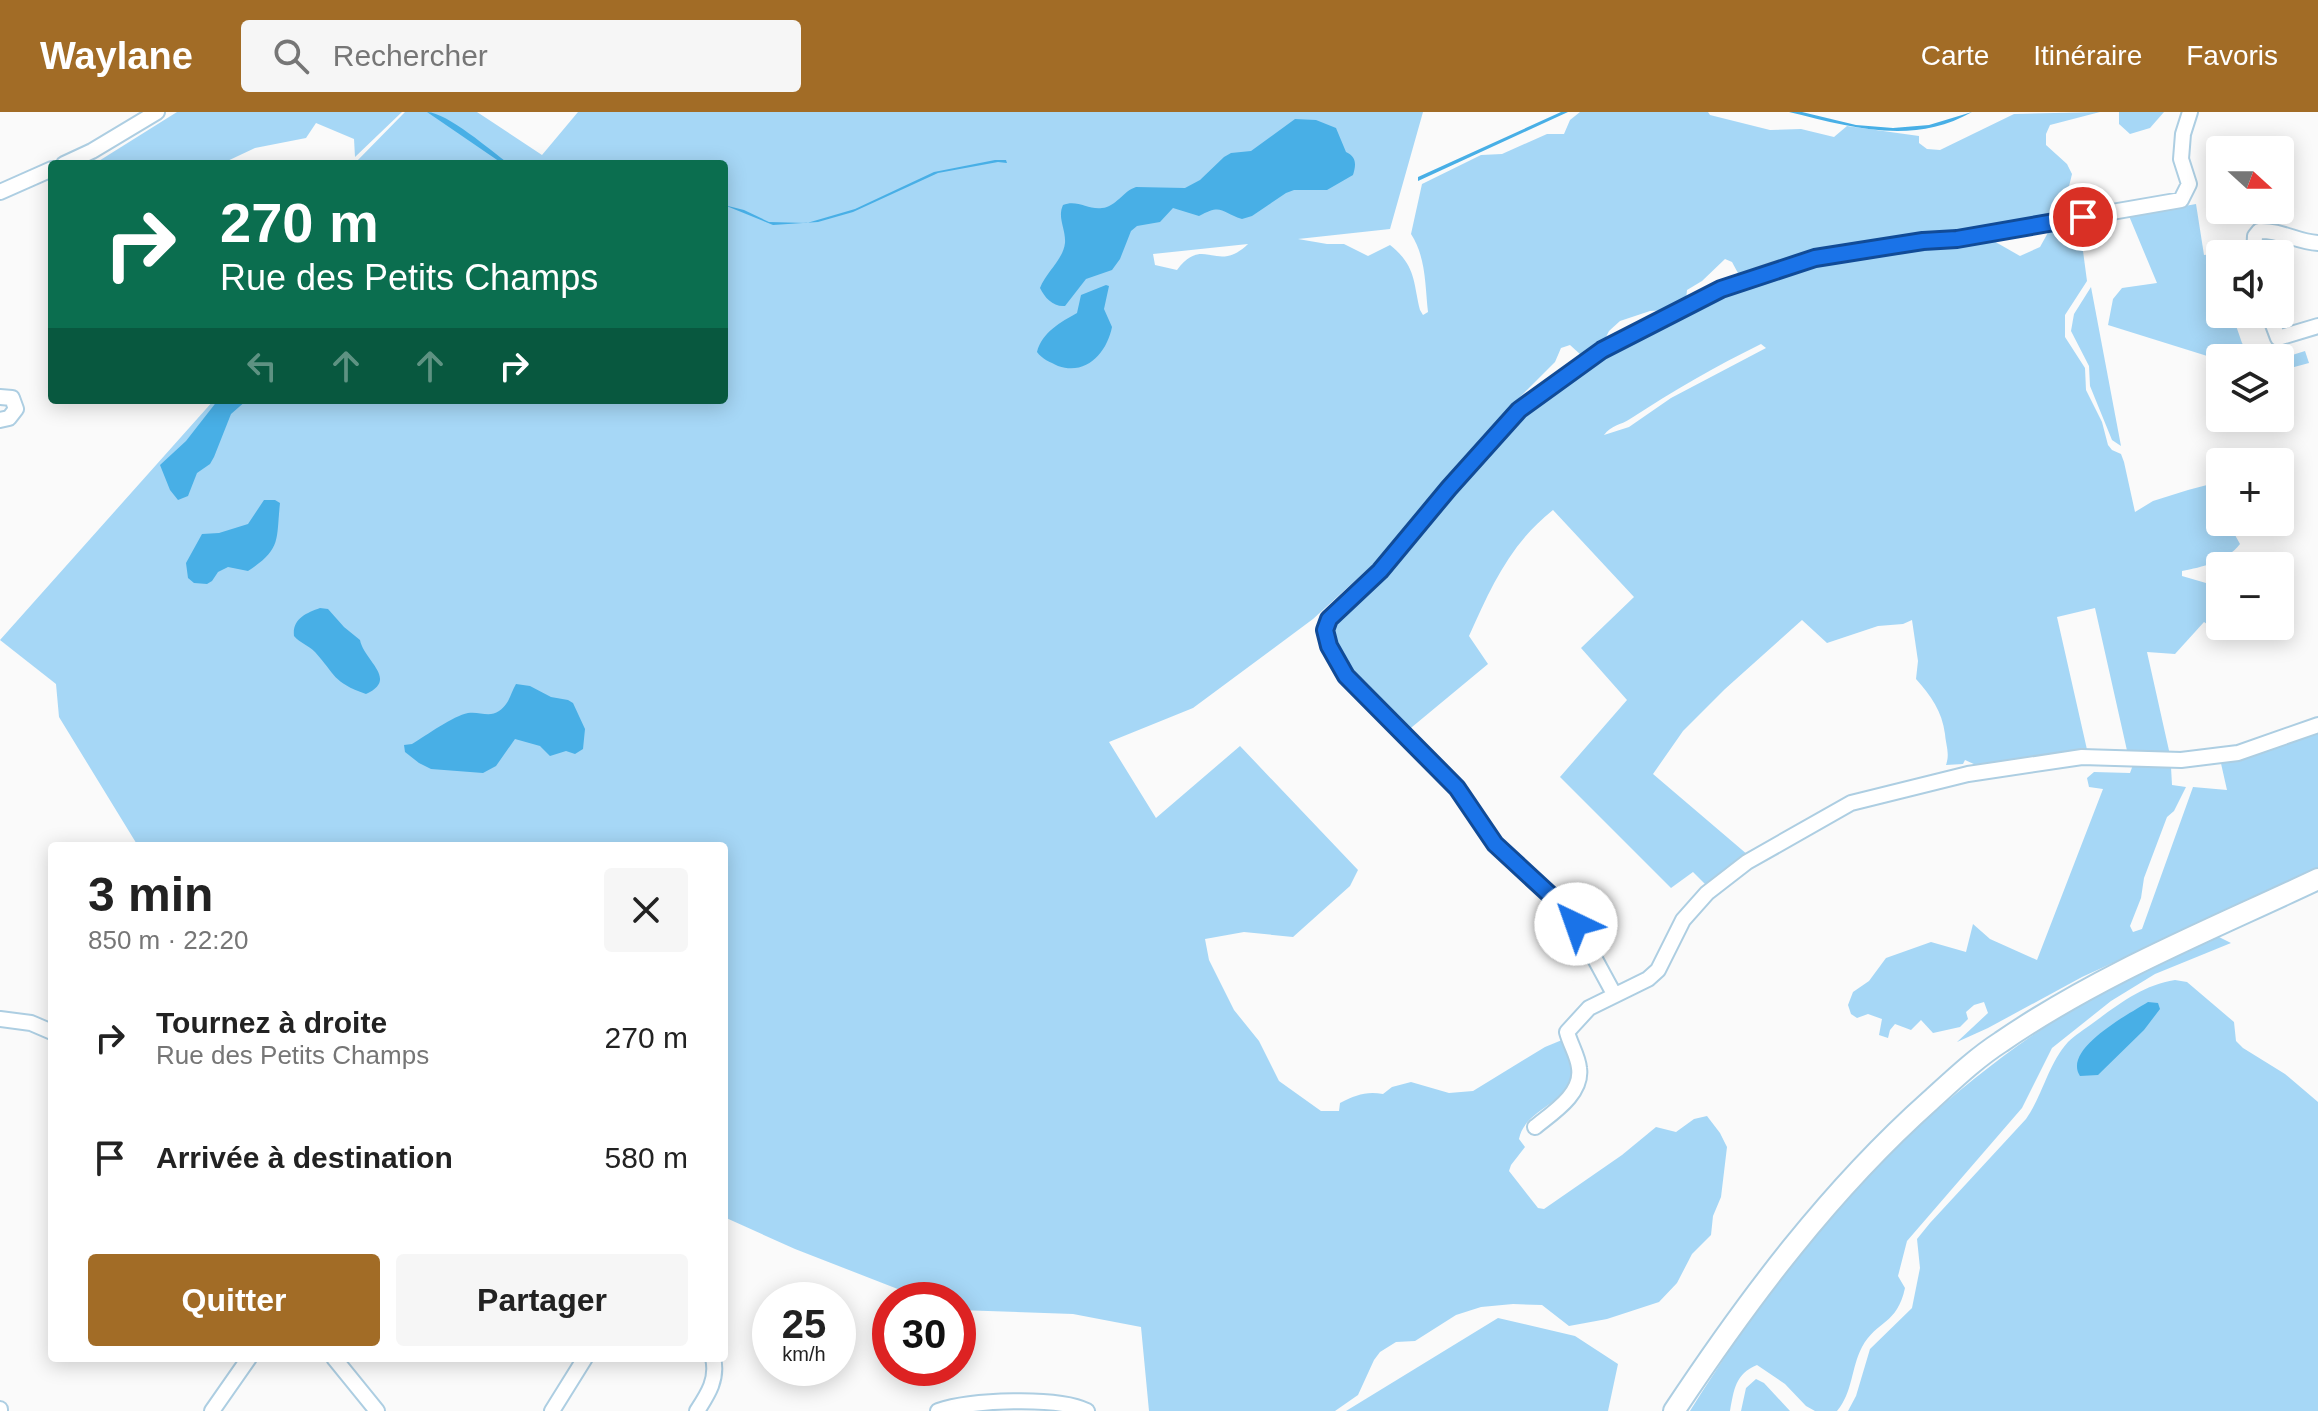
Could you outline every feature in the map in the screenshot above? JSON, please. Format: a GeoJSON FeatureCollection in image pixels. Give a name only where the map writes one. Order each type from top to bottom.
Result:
{"type":"FeatureCollection","features":[{"type":"Feature","properties":{"kind":"highway"},"geometry":{"type":"LineString","coordinates":[[1674,1411],[1780,1262],[1838,1191],[1893,1135],[1998,1043],[2102,980],[2318,879]]}},
{"type":"Feature","properties":{"kind":"street"},"geometry":{"type":"LineString","coordinates":[[73,160],[157,112]]}},
{"type":"Feature","properties":{"kind":"street"},"geometry":{"type":"LineString","coordinates":[[1614,994],[1576,924],[1560,904],[1495,844],[1457,788],[1346,676],[1329,646],[1325,630],[1329,619],[1380,571],[1519,410],[1602,350],[1721,289],[1815,258],[1923,241],[1957,239],[2181,200],[2189,184],[2181,159],[2183,134],[2190,112]]}},
{"type":"Feature","properties":{"kind":"street"},"geometry":{"type":"LineString","coordinates":[[0,192],[48,171]]}},
{"type":"Feature","properties":{"kind":"street"},"geometry":{"type":"LineString","coordinates":[[2255,240],[2259,231],[2273,230],[2298,240],[2318,243]]}},
{"type":"Feature","properties":{"kind":"street"},"geometry":{"type":"LineString","coordinates":[[2274,328],[2278,338],[2318,326]]}},
{"type":"Feature","properties":{"kind":"street"},"geometry":{"type":"LineString","coordinates":[[0,397],[12,398],[16,409],[9,418],[0,420]]}},
{"type":"Feature","properties":{"kind":"street"},"geometry":{"type":"LineString","coordinates":[[1535,1127],[1571,1095],[1579,1081],[1579,1066],[1567,1032],[1572,1024],[1589,1008],[1648,979],[1658,970],[1683,920],[1707,893],[1747,862],[1851,803],[1968,774],[2082,757],[2181,760],[2238,753],[2318,725]]}},
{"type":"Feature","properties":{"kind":"street"},"geometry":{"type":"LineString","coordinates":[[0,1025],[8,1020],[31,1023],[48,1030]]}},
{"type":"Feature","properties":{"kind":"street"},"geometry":{"type":"LineString","coordinates":[[212,1411],[246,1362]]}},
{"type":"Feature","properties":{"kind":"street"},"geometry":{"type":"LineString","coordinates":[[337,1362],[377,1411]]}},
{"type":"Feature","properties":{"kind":"street"},"geometry":{"type":"LineString","coordinates":[[552,1411],[583,1362]]}},
{"type":"Feature","properties":{"kind":"street"},"geometry":{"type":"LineString","coordinates":[[697,1411],[711,1388],[716,1368],[714,1362]]}},
{"type":"Feature","properties":{"kind":"street"},"geometry":{"type":"LineString","coordinates":[[938,1411],[965,1404],[1057,1402],[1087,1411]]}},
{"type":"Feature","properties":{"kind":"shaded area"},"geometry":{"type":"Polygon","coordinates":[[[177,112],[402,112],[355,157],[354,139],[316,123],[306,138],[255,148],[230,160],[100,160],[177,112]]]}},
{"type":"Feature","properties":{"kind":"shaded area"},"geometry":{"type":"Polygon","coordinates":[[[405,112],[477,112],[542,155],[578,112],[1423,112],[1390,229],[1298,239],[1344,244],[1368,256],[1390,245],[1409,267],[1423,315],[1428,312],[1424,272],[1420,252],[1411,234],[1422,184],[1481,155],[1502,154],[1547,134],[1564,134],[1570,120],[1580,112],[1708,112],[1770,130],[1801,129],[1834,137],[1847,126],[1919,136],[1919,143],[1927,149],[1940,150],[2014,114],[2100,112],[2050,125],[2046,134],[2046,145],[2067,164],[2072,174],[2063,211],[1779,267],[1755,268],[1739,275],[1732,262],[1725,259],[1702,281],[1687,290],[1686,300],[1667,310],[1650,311],[1620,321],[1604,341],[1581,355],[1570,345],[1561,348],[1555,362],[1518,399],[1403,537],[1313,619],[1193,708],[1109,742],[1156,818],[1240,746],[1358,870],[1350,886],[1293,937],[1244,932],[1205,939],[1209,960],[1234,1010],[1259,1041],[1279,1081],[1321,1111],[1339,1111],[1340,1103],[1351,1098],[1366,1093],[1383,1094],[1392,1087],[1411,1082],[1449,1093],[1473,1091],[1562,1040],[1568,1047],[1574,1072],[1570,1083],[1524,1127],[1519,1139],[1525,1147],[1509,1171],[1538,1208],[1544,1209],[1622,1155],[1656,1127],[1676,1132],[1694,1119],[1707,1116],[1727,1147],[1721,1197],[1713,1216],[1711,1235],[1692,1254],[1677,1283],[1659,1302],[1607,1319],[1569,1326],[1542,1305],[1481,1307],[1456,1315],[1415,1341],[1396,1342],[1380,1352],[1358,1395],[1335,1411],[1149,1411],[1141,1327],[1073,1314],[976,1311],[976,1282],[880,1282],[728,1219],[728,842],[136,842],[59,717],[56,684],[0,640],[210,404],[728,404],[728,160],[358,160],[405,112]],[[1248,244],[1153,254],[1155,265],[1177,270],[1195,255],[1237,253],[1248,244]]]}},
{"type":"Feature","properties":{"kind":"shaded area"},"geometry":{"type":"Polygon","coordinates":[[[2119,112],[2164,112],[2150,128],[2130,134],[2119,124],[2119,112]]]}},
{"type":"Feature","properties":{"kind":"shaded area"},"geometry":{"type":"Polygon","coordinates":[[[2196,204],[2206,255],[2206,328],[2237,328],[2243,344],[2206,344],[2206,356],[2108,325],[2113,299],[2122,288],[2157,283],[2129,216],[2196,204]]]}},
{"type":"Feature","properties":{"kind":"shaded area"},"geometry":{"type":"Polygon","coordinates":[[[2079,221],[2087,281],[2065,315],[2065,337],[2085,368],[2086,390],[2102,422],[2108,445],[2121,454],[2135,512],[2153,501],[2206,485],[2206,536],[2236,536],[2240,544],[2231,552],[2206,552],[2206,565],[2182,571],[2182,576],[2206,583],[2206,623],[2204,622],[2175,654],[2147,652],[2170,755],[2128,755],[2095,608],[2057,617],[2088,754],[1976,765],[1965,760],[1963,764],[1946,765],[1948,757],[1944,726],[1931,698],[1916,679],[1918,661],[1912,620],[1878,626],[1827,643],[1802,620],[1683,731],[1653,774],[1755,861],[1709,888],[1693,872],[1671,888],[1560,777],[1627,700],[1581,648],[1634,597],[1553,510],[1525,537],[1503,567],[1469,636],[1488,664],[1406,732],[1356,683],[1329,631],[1334,621],[1519,415],[1587,365],[1723,292],[1823,262],[1951,245],[1985,236],[2020,256],[2040,247],[2050,229],[2079,221]],[[1761,344],[1728,361],[1604,435],[1629,427],[1671,398],[1766,348],[1761,344]]]}},
{"type":"Feature","properties":{"kind":"shaded area"},"geometry":{"type":"Polygon","coordinates":[[[2091,287],[2121,446],[2112,440],[2090,386],[2089,366],[2071,331],[2074,314],[2091,287]]]}},
{"type":"Feature","properties":{"kind":"shaded area"},"geometry":{"type":"Polygon","coordinates":[[[2305,351],[2309,363],[2294,367],[2294,355],[2305,351]]]}},
{"type":"Feature","properties":{"kind":"shaded area"},"geometry":{"type":"Polygon","coordinates":[[[2318,733],[2318,869],[2082,977],[1957,1042],[1988,1013],[1984,1002],[1966,1012],[1968,1019],[1960,1027],[1933,1033],[1921,1020],[1911,1030],[1895,1024],[1888,1038],[1879,1035],[1882,1019],[1868,1014],[1857,1018],[1851,1014],[1848,1005],[1853,992],[1869,981],[1886,958],[1931,942],[1966,952],[1973,924],[1990,939],[2037,960],[2103,789],[2089,787],[2087,778],[2094,772],[2130,773],[2134,762],[2171,767],[2172,785],[2186,787],[2174,811],[2167,817],[2144,878],[2141,898],[2130,926],[2133,932],[2142,929],[2193,787],[2227,790],[2220,759],[2248,757],[2318,733]]]}},
{"type":"Feature","properties":{"kind":"shaded area"},"geometry":{"type":"Polygon","coordinates":[[[2219,937],[2231,943],[2155,974],[2111,1001],[2052,1048],[2022,1108],[1907,1241],[1898,1276],[1905,1288],[1901,1300],[1892,1316],[1862,1347],[1846,1396],[1837,1411],[1815,1411],[1806,1406],[1785,1384],[1757,1365],[1740,1378],[1730,1411],[1690,1411],[1752,1317],[1802,1249],[1905,1139],[2002,1057],[2054,1021],[2163,960],[2219,937]]]}},
{"type":"Feature","properties":{"kind":"shaded area"},"geometry":{"type":"Polygon","coordinates":[[[2175,980],[2187,982],[2234,1022],[2236,1041],[2243,1048],[2285,1074],[2318,1102],[2318,1411],[1848,1411],[1856,1396],[1870,1349],[1912,1308],[1920,1268],[1917,1239],[2026,1119],[2055,1060],[2068,1042],[2132,996],[2175,980]]]}},
{"type":"Feature","properties":{"kind":"shaded area"},"geometry":{"type":"Polygon","coordinates":[[[1498,1318],[1575,1336],[1618,1364],[1608,1411],[1346,1411],[1498,1318]]]}},
{"type":"Feature","properties":{"kind":"shaded area"},"geometry":{"type":"Polygon","coordinates":[[[1756,1379],[1764,1383],[1790,1411],[1741,1411],[1746,1388],[1756,1379]]]}},
{"type":"Feature","properties":{"kind":"water"},"geometry":{"type":"Polygon","coordinates":[[[427,112],[457,125],[504,160],[497,160],[427,112]]]}},
{"type":"Feature","properties":{"kind":"water"},"geometry":{"type":"Polygon","coordinates":[[[1561,112],[1568,112],[1418,181],[1418,177],[1561,112]]]}},
{"type":"Feature","properties":{"kind":"water"},"geometry":{"type":"Polygon","coordinates":[[[1789,112],[1802,112],[1856,125],[1893,128],[1929,125],[1972,112],[1949,122],[1904,131],[1858,128],[1789,112]]]}},
{"type":"Feature","properties":{"kind":"water"},"geometry":{"type":"Polygon","coordinates":[[[1295,119],[1316,120],[1336,128],[1346,152],[1354,159],[1353,175],[1327,190],[1294,190],[1286,193],[1252,216],[1242,219],[1217,209],[1199,216],[1173,208],[1160,222],[1137,226],[1131,231],[1112,270],[1086,279],[1065,306],[1053,303],[1044,295],[1040,288],[1065,243],[1061,214],[1063,205],[1073,203],[1102,208],[1136,187],[1185,188],[1200,180],[1224,157],[1251,151],[1295,119]]]}},
{"type":"Feature","properties":{"kind":"water"},"geometry":{"type":"Polygon","coordinates":[[[995,160],[1006,160],[1007,163],[938,173],[853,212],[808,223],[855,209],[934,172],[995,160]]]}},
{"type":"Feature","properties":{"kind":"water"},"geometry":{"type":"Polygon","coordinates":[[[728,206],[744,210],[769,222],[804,223],[773,225],[728,206]]]}},
{"type":"Feature","properties":{"kind":"water"},"geometry":{"type":"Polygon","coordinates":[[[1109,286],[1104,309],[1112,327],[1106,345],[1094,360],[1078,368],[1068,368],[1041,357],[1037,352],[1039,345],[1053,328],[1077,313],[1081,295],[1109,286]]]}},
{"type":"Feature","properties":{"kind":"water"},"geometry":{"type":"Polygon","coordinates":[[[215,404],[242,404],[231,414],[210,464],[197,473],[188,496],[178,500],[170,490],[160,465],[186,441],[215,404]]]}},
{"type":"Feature","properties":{"kind":"water"},"geometry":{"type":"Polygon","coordinates":[[[264,500],[280,503],[277,535],[267,556],[248,571],[228,567],[218,572],[207,584],[194,583],[188,578],[186,563],[202,534],[219,533],[248,524],[264,500]]]}},
{"type":"Feature","properties":{"kind":"water"},"geometry":{"type":"Polygon","coordinates":[[[320,608],[328,609],[360,640],[377,669],[380,682],[366,694],[340,682],[315,652],[294,636],[298,621],[320,608]]]}},
{"type":"Feature","properties":{"kind":"water"},"geometry":{"type":"Polygon","coordinates":[[[516,684],[530,686],[551,697],[573,703],[585,729],[583,749],[575,754],[566,751],[550,756],[540,746],[515,739],[496,766],[483,773],[431,769],[405,752],[404,745],[412,744],[462,715],[499,711],[508,702],[516,684]]]}},
{"type":"Feature","properties":{"kind":"water"},"geometry":{"type":"Polygon","coordinates":[[[2148,1002],[2158,1003],[2160,1009],[2144,1030],[2098,1075],[2080,1076],[2077,1066],[2080,1055],[2089,1044],[2100,1033],[2148,1002]]]}},
{"type":"Feature","properties":{"kind":"route"},"geometry":{"type":"LineString","coordinates":[[1576,924],[1560,904],[1495,844],[1457,788],[1346,676],[1329,646],[1325,630],[1329,619],[1380,571],[1519,410],[1602,350],[1721,289],[1815,258],[1923,241],[1957,239],[2083,217]]}}]}
